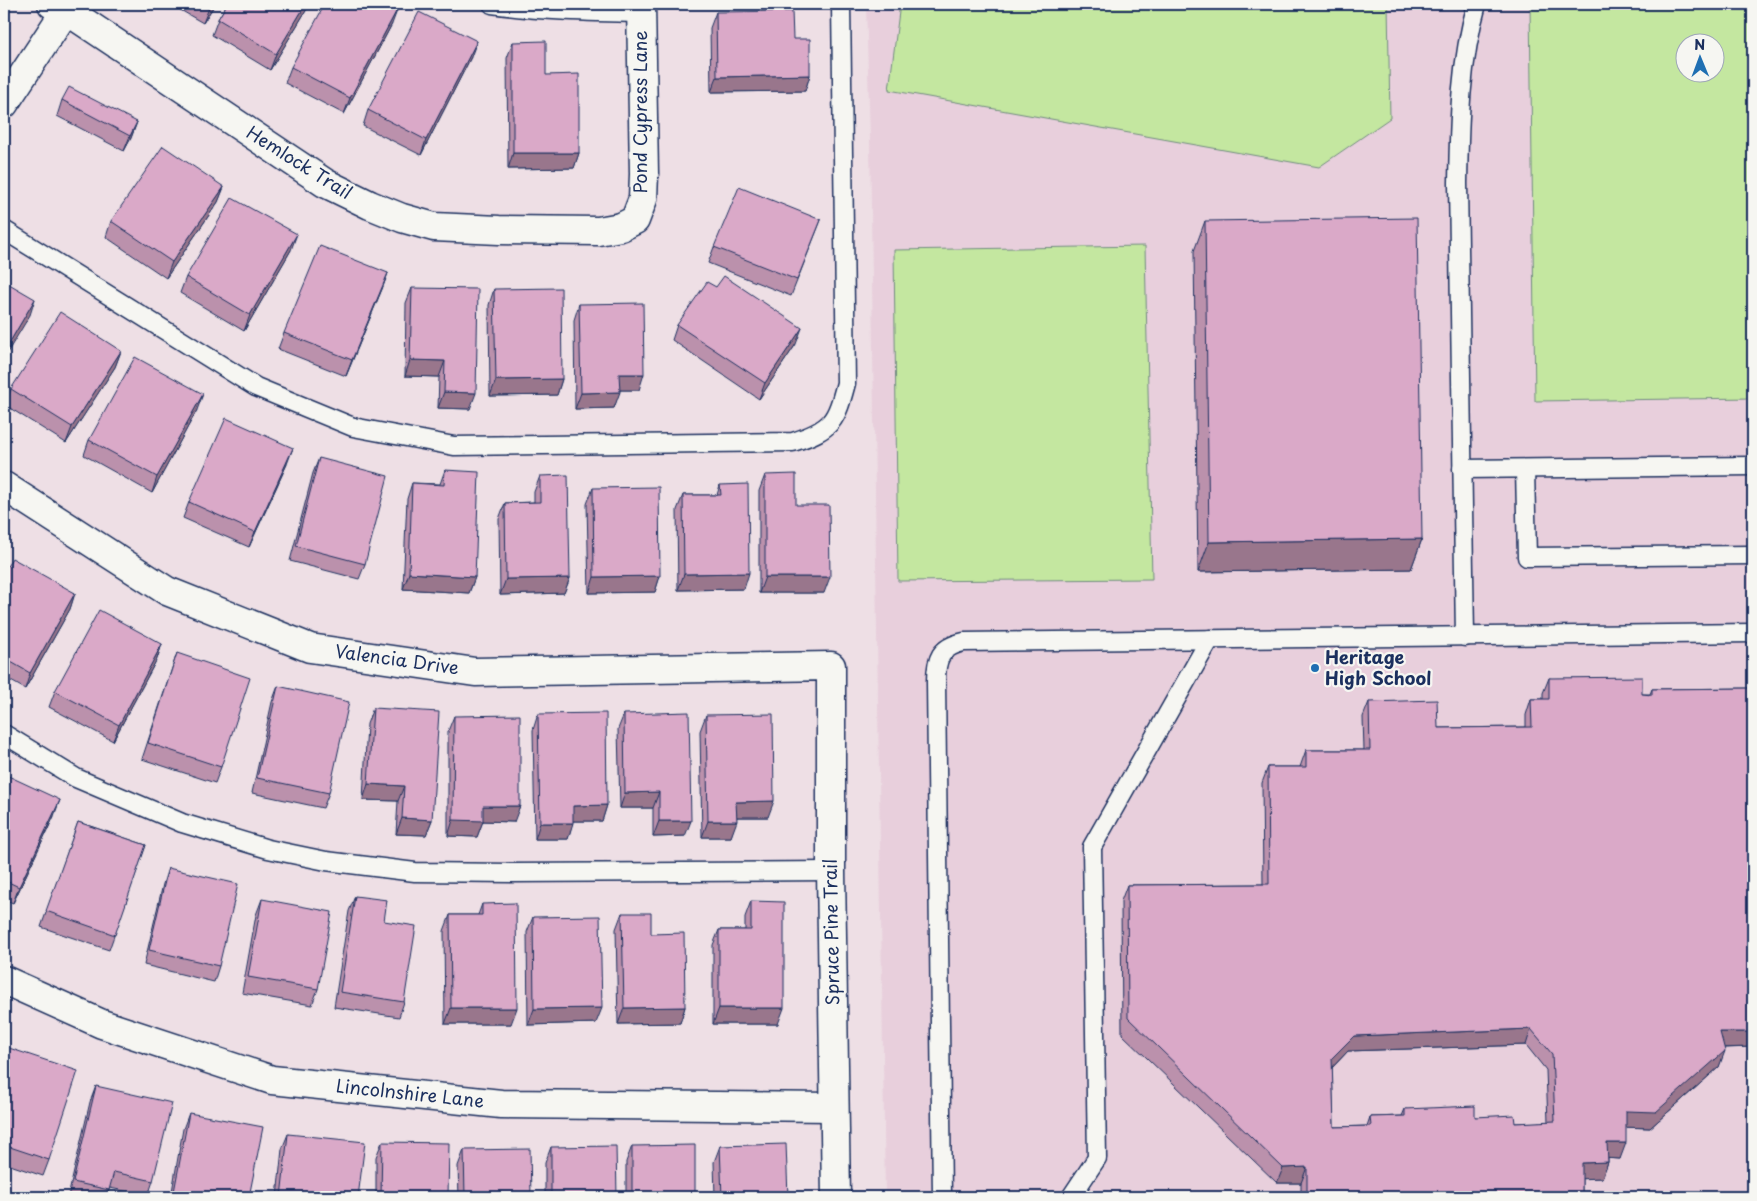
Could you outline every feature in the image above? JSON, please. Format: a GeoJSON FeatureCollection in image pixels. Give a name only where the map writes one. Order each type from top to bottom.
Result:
{"type":"FeatureCollection","features":[{"type":"Feature","properties":{"kind":"street"},"geometry":{"type":"LineString","coordinates":[[4,104],[62,6]]}},
{"type":"Feature","properties":{"kind":"street","name":"Hemlock Trail"},"geometry":{"type":"LineString","coordinates":[[62,6],[325,183],[402,218],[434,227],[588,231],[621,227],[635,220]]}},
{"type":"Feature","properties":{"kind":"street","name":"Pond Cypress Lane"},"geometry":{"type":"LineString","coordinates":[[635,220],[643,199],[644,174],[641,8]]}},
{"type":"Feature","properties":{"kind":"street","name":"Valencia Drive"},"geometry":{"type":"LineString","coordinates":[[4,486],[167,591],[310,648],[475,672],[831,666]]}},
{"type":"Feature","properties":{"kind":"street","name":"Spruce Pine Trail"},"geometry":{"type":"LineString","coordinates":[[831,666],[831,871],[836,1197]]}},
{"type":"Feature","properties":{"kind":"street","name":"Lincolnshire Lane"},"geometry":{"type":"LineString","coordinates":[[4,980],[102,1024],[272,1080],[501,1104],[834,1107]]}},
{"type":"Feature","properties":{"kind":"lane"},"geometry":{"type":"LineString","coordinates":[[492,4],[535,10],[577,12],[641,8]]}},
{"type":"Feature","properties":{"kind":"lane"},"geometry":{"type":"LineString","coordinates":[[4,230],[256,387],[353,427],[454,446],[793,442],[812,436],[831,423],[838,411],[846,383],[842,4]]}},
{"type":"Feature","properties":{"kind":"lane"},"geometry":{"type":"LineString","coordinates":[[1465,637],[1458,183],[1459,130],[1464,67],[1477,4]]}},
{"type":"Feature","properties":{"kind":"lane"},"geometry":{"type":"LineString","coordinates":[[1462,469],[1753,466]]}},
{"type":"Feature","properties":{"kind":"lane"},"geometry":{"type":"LineString","coordinates":[[1525,469],[1527,557],[1753,555]]}},
{"type":"Feature","properties":{"kind":"lane"},"geometry":{"type":"LineString","coordinates":[[942,1197],[936,662],[945,650],[957,643],[964,642],[1753,633]]}},
{"type":"Feature","properties":{"kind":"lane"},"geometry":{"type":"LineString","coordinates":[[1071,1197],[1097,1158],[1092,847],[1210,639]]}},
{"type":"Feature","properties":{"kind":"lane"},"geometry":{"type":"LineString","coordinates":[[4,734],[76,778],[182,824],[268,849],[326,862],[415,872],[831,871]]}},
{"type":"Feature","properties":{"kind":"shaded area","name":"Heritage High School"},"geometry":{"type":"Polygon","coordinates":[[[866,4],[1753,4],[1753,1197],[885,1197],[870,139],[866,4]]]}},
{"type":"Feature","properties":{"kind":"green space"},"geometry":{"type":"Polygon","coordinates":[[[900,4],[1388,4],[1390,118],[1319,167],[889,90],[900,4]]]}},
{"type":"Feature","properties":{"kind":"green space"},"geometry":{"type":"Polygon","coordinates":[[[1530,4],[1753,4],[1753,398],[1535,401],[1530,4]]]}},
{"type":"Feature","properties":{"kind":"green space"},"geometry":{"type":"Polygon","coordinates":[[[1145,246],[1152,579],[898,581],[894,250],[1145,246]]]}},
{"type":"Feature","properties":{"kind":"building"},"geometry":{"type":"Polygon","coordinates":[[[202,4],[211,4],[209,8],[202,4]]]}},
{"type":"Feature","properties":{"kind":"building"},"geometry":{"type":"Polygon","coordinates":[[[227,4],[306,4],[276,54],[218,19],[227,4]]]}},
{"type":"Feature","properties":{"kind":"building"},"geometry":{"type":"Polygon","coordinates":[[[325,4],[389,4],[398,8],[350,98],[291,67],[325,4]]]}},
{"type":"Feature","properties":{"kind":"building"},"geometry":{"type":"Polygon","coordinates":[[[792,11],[793,39],[810,39],[810,75],[717,77],[716,12],[792,11]]]}},
{"type":"Feature","properties":{"kind":"building"},"geometry":{"type":"Polygon","coordinates":[[[419,12],[477,41],[426,140],[368,110],[419,12]]]}},
{"type":"Feature","properties":{"kind":"building"},"geometry":{"type":"Polygon","coordinates":[[[546,41],[546,75],[579,74],[579,153],[513,153],[513,42],[546,41]]]}},
{"type":"Feature","properties":{"kind":"building"},"geometry":{"type":"Polygon","coordinates":[[[69,87],[137,122],[130,136],[62,100],[69,87]]]}},
{"type":"Feature","properties":{"kind":"building"},"geometry":{"type":"Polygon","coordinates":[[[163,146],[224,187],[172,262],[111,221],[163,146]]]}},
{"type":"Feature","properties":{"kind":"building"},"geometry":{"type":"Polygon","coordinates":[[[739,187],[821,220],[797,280],[714,247],[739,187]]]}},
{"type":"Feature","properties":{"kind":"building"},"geometry":{"type":"Polygon","coordinates":[[[232,198],[297,234],[250,315],[186,277],[232,198]]]}},
{"type":"Feature","properties":{"kind":"building"},"geometry":{"type":"Polygon","coordinates":[[[1417,218],[1422,539],[1209,542],[1205,221],[1417,218]]]}},
{"type":"Feature","properties":{"kind":"building"},"geometry":{"type":"Polygon","coordinates":[[[320,246],[388,273],[352,360],[284,333],[320,246]]]}},
{"type":"Feature","properties":{"kind":"building"},"geometry":{"type":"Polygon","coordinates":[[[724,276],[802,328],[765,383],[677,325],[707,282],[716,287],[724,276]]]}},
{"type":"Feature","properties":{"kind":"building"},"geometry":{"type":"Polygon","coordinates":[[[4,281],[35,299],[4,352],[4,281]]]}},
{"type":"Feature","properties":{"kind":"building"},"geometry":{"type":"Polygon","coordinates":[[[412,288],[478,289],[476,393],[444,392],[445,361],[410,360],[412,288]]]}},
{"type":"Feature","properties":{"kind":"building"},"geometry":{"type":"Polygon","coordinates":[[[561,288],[562,379],[496,380],[494,289],[561,288]]]}},
{"type":"Feature","properties":{"kind":"building"},"geometry":{"type":"Polygon","coordinates":[[[643,303],[644,374],[619,374],[620,392],[581,393],[579,304],[643,303]]]}},
{"type":"Feature","properties":{"kind":"building"},"geometry":{"type":"Polygon","coordinates":[[[60,312],[121,351],[72,427],[11,389],[60,312]]]}},
{"type":"Feature","properties":{"kind":"building"},"geometry":{"type":"Polygon","coordinates":[[[135,357],[203,394],[157,477],[89,440],[135,357]]]}},
{"type":"Feature","properties":{"kind":"building"},"geometry":{"type":"Polygon","coordinates":[[[226,418],[293,448],[255,532],[189,502],[226,418]]]}},
{"type":"Feature","properties":{"kind":"building"},"geometry":{"type":"Polygon","coordinates":[[[319,458],[388,476],[365,564],[296,546],[319,458]]]}},
{"type":"Feature","properties":{"kind":"building"},"geometry":{"type":"Polygon","coordinates":[[[445,470],[479,472],[475,577],[409,573],[412,483],[444,485],[445,470]]]}},
{"type":"Feature","properties":{"kind":"building"},"geometry":{"type":"Polygon","coordinates":[[[796,474],[796,505],[829,505],[830,577],[765,577],[765,475],[796,474]]]}},
{"type":"Feature","properties":{"kind":"building"},"geometry":{"type":"Polygon","coordinates":[[[568,475],[570,578],[506,579],[505,503],[540,502],[540,476],[568,475]]]}},
{"type":"Feature","properties":{"kind":"building"},"geometry":{"type":"Polygon","coordinates":[[[748,484],[749,573],[684,574],[683,495],[721,495],[720,485],[748,484]]]}},
{"type":"Feature","properties":{"kind":"building"},"geometry":{"type":"Polygon","coordinates":[[[659,487],[660,576],[594,577],[593,488],[659,487]]]}},
{"type":"Feature","properties":{"kind":"building"},"geometry":{"type":"Polygon","coordinates":[[[12,558],[75,593],[30,673],[4,658],[4,572],[12,558]]]}},
{"type":"Feature","properties":{"kind":"building"},"geometry":{"type":"Polygon","coordinates":[[[99,610],[162,644],[119,725],[55,691],[99,610]]]}},
{"type":"Feature","properties":{"kind":"building"},"geometry":{"type":"Polygon","coordinates":[[[177,653],[250,678],[221,767],[148,743],[177,653]]]}},
{"type":"Feature","properties":{"kind":"building","name":"Heritage High School"},"geometry":{"type":"Polygon","coordinates":[[[1642,677],[1642,694],[1652,695],[1652,689],[1753,688],[1753,1032],[1720,1032],[1725,1051],[1656,1112],[1626,1111],[1626,1143],[1607,1143],[1608,1162],[1582,1163],[1582,1197],[1307,1197],[1307,1167],[1283,1168],[1128,1018],[1127,885],[1269,884],[1268,767],[1306,767],[1306,750],[1370,750],[1369,702],[1437,700],[1438,728],[1532,727],[1531,699],[1549,699],[1549,678],[1642,677]],[[1531,1029],[1354,1036],[1332,1058],[1334,1127],[1371,1126],[1370,1117],[1405,1116],[1405,1109],[1475,1106],[1475,1117],[1514,1115],[1515,1123],[1555,1121],[1552,1054],[1531,1029]]]}},
{"type":"Feature","properties":{"kind":"building"},"geometry":{"type":"Polygon","coordinates":[[[278,686],[349,702],[329,793],[257,778],[278,686]]]}},
{"type":"Feature","properties":{"kind":"building"},"geometry":{"type":"Polygon","coordinates":[[[373,708],[439,712],[432,820],[402,818],[404,786],[368,784],[373,708]]]}},
{"type":"Feature","properties":{"kind":"building"},"geometry":{"type":"Polygon","coordinates":[[[689,712],[691,821],[659,821],[659,792],[625,793],[624,714],[689,712]]]}},
{"type":"Feature","properties":{"kind":"building"},"geometry":{"type":"Polygon","coordinates":[[[606,713],[607,805],[573,806],[573,823],[540,823],[538,714],[606,713]]]}},
{"type":"Feature","properties":{"kind":"building"},"geometry":{"type":"Polygon","coordinates":[[[773,714],[774,801],[736,802],[737,821],[708,821],[706,715],[773,714]]]}},
{"type":"Feature","properties":{"kind":"building"},"geometry":{"type":"Polygon","coordinates":[[[520,715],[520,806],[483,806],[483,821],[453,820],[454,716],[520,715]]]}},
{"type":"Feature","properties":{"kind":"building"},"geometry":{"type":"Polygon","coordinates":[[[4,774],[60,800],[19,887],[4,880],[4,774]]]}},
{"type":"Feature","properties":{"kind":"building"},"geometry":{"type":"Polygon","coordinates":[[[78,822],[146,845],[115,935],[46,911],[78,822]]]}},
{"type":"Feature","properties":{"kind":"building"},"geometry":{"type":"Polygon","coordinates":[[[168,868],[238,884],[219,966],[149,950],[168,868]]]}},
{"type":"Feature","properties":{"kind":"building"},"geometry":{"type":"Polygon","coordinates":[[[355,896],[387,900],[384,921],[416,926],[404,1002],[340,992],[355,896]]]}},
{"type":"Feature","properties":{"kind":"building"},"geometry":{"type":"Polygon","coordinates":[[[262,899],[332,912],[318,989],[248,977],[262,899]]]}},
{"type":"Feature","properties":{"kind":"building"},"geometry":{"type":"Polygon","coordinates":[[[751,901],[784,902],[784,1008],[719,1008],[719,930],[751,930],[751,901]]]}},
{"type":"Feature","properties":{"kind":"building"},"geometry":{"type":"Polygon","coordinates":[[[516,903],[517,1008],[451,1008],[450,915],[482,915],[482,904],[516,903]]]}},
{"type":"Feature","properties":{"kind":"building"},"geometry":{"type":"Polygon","coordinates":[[[622,913],[651,913],[651,934],[684,933],[685,1007],[624,1008],[622,913]]]}},
{"type":"Feature","properties":{"kind":"building"},"geometry":{"type":"Polygon","coordinates":[[[600,916],[602,1008],[534,1009],[533,917],[600,916]]]}},
{"type":"Feature","properties":{"kind":"building"},"geometry":{"type":"Polygon","coordinates":[[[9,1048],[78,1071],[49,1160],[4,1145],[4,1065],[9,1048]]]}},
{"type":"Feature","properties":{"kind":"building"},"geometry":{"type":"Polygon","coordinates":[[[96,1086],[172,1103],[153,1181],[114,1172],[109,1190],[73,1182],[96,1086]]]}},
{"type":"Feature","properties":{"kind":"building"},"geometry":{"type":"Polygon","coordinates":[[[189,1113],[263,1127],[249,1197],[173,1197],[189,1113]]]}},
{"type":"Feature","properties":{"kind":"building"},"geometry":{"type":"Polygon","coordinates":[[[288,1134],[365,1142],[358,1197],[281,1197],[288,1134]]]}},
{"type":"Feature","properties":{"kind":"building"},"geometry":{"type":"Polygon","coordinates":[[[382,1142],[449,1143],[448,1197],[381,1197],[382,1142]]]}},
{"type":"Feature","properties":{"kind":"building"},"geometry":{"type":"Polygon","coordinates":[[[786,1144],[788,1197],[722,1197],[720,1146],[786,1144]]]}},
{"type":"Feature","properties":{"kind":"building"},"geometry":{"type":"Polygon","coordinates":[[[695,1145],[695,1197],[632,1197],[632,1146],[695,1145]]]}},
{"type":"Feature","properties":{"kind":"building"},"geometry":{"type":"Polygon","coordinates":[[[616,1146],[617,1197],[551,1197],[551,1147],[616,1146]]]}},
{"type":"Feature","properties":{"kind":"building"},"geometry":{"type":"Polygon","coordinates":[[[530,1149],[531,1197],[465,1197],[464,1150],[530,1149]]]}},
{"type":"Feature","properties":{"kind":"place","name":"Heritage High School"},"geometry":{"type":"Point","coordinates":[1315,668]}}]}
